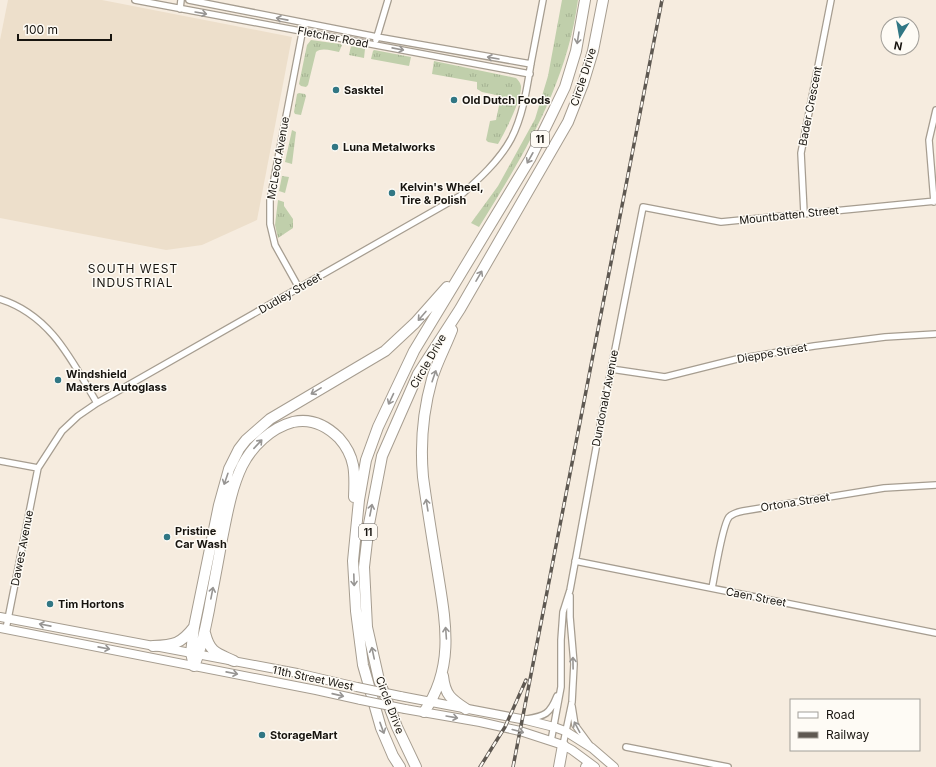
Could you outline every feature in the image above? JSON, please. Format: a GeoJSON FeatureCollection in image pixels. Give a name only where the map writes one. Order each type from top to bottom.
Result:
{"type":"FeatureCollection","features":[{"type":"Feature","properties":{"kind":"highway","name":"Circle Drive"},"geometry":{"type":"LineString","coordinates":[[400,767],[393,756],[382,728],[363,665],[358,630],[354,582],[355,541],[359,500],[366,460],[378,427],[414,351],[530,159],[565,87],[576,52],[585,0]]}},
{"type":"Feature","properties":{"kind":"highway","name":"Circle Drive"},"geometry":{"type":"LineString","coordinates":[[416,767],[397,727],[379,680],[367,628],[364,567],[369,524],[382,456],[418,374],[460,309],[568,122],[583,84],[593,51],[602,13],[603,0]]}},
{"type":"Feature","properties":{"kind":"highway"},"geometry":{"type":"LineString","coordinates":[[194,666],[194,627],[221,494],[229,469],[239,449],[246,440],[270,419],[385,351],[415,323],[466,266]]}},
{"type":"Feature","properties":{"kind":"highway"},"geometry":{"type":"LineString","coordinates":[[460,309],[433,378],[425,408],[421,455],[446,629],[443,672],[444,687],[451,699],[466,709]]}},
{"type":"Feature","properties":{"kind":"highway"},"geometry":{"type":"LineString","coordinates":[[195,654],[205,631],[226,516],[237,478],[249,455],[273,431],[289,423],[308,421],[328,428],[346,445],[354,461],[355,541]]}},
{"type":"Feature","properties":{"kind":"highway"},"geometry":{"type":"LineString","coordinates":[[153,646],[177,643],[187,636],[194,627]]}},
{"type":"Feature","properties":{"kind":"highway"},"geometry":{"type":"LineString","coordinates":[[205,631],[207,642],[212,649],[234,660]]}},
{"type":"Feature","properties":{"kind":"highway"},"geometry":{"type":"LineString","coordinates":[[424,712],[431,702],[443,672]]}},
{"type":"Feature","properties":{"kind":"highway"},"geometry":{"type":"LineString","coordinates":[[560,767],[563,745]]}},
{"type":"Feature","properties":{"kind":"main road","name":"11th Street West"},"geometry":{"type":"LineString","coordinates":[[0,617],[234,660],[400,696],[526,720],[565,731],[592,748],[614,767]]}},
{"type":"Feature","properties":{"kind":"main road","name":"11th Street West"},"geometry":{"type":"LineString","coordinates":[[3,628],[361,700],[505,727],[563,745],[595,767]]}},
{"type":"Feature","properties":{"kind":"street","name":"Fletcher Road"},"geometry":{"type":"LineString","coordinates":[[136,0],[530,74]]}},
{"type":"Feature","properties":{"kind":"street"},"geometry":{"type":"LineString","coordinates":[[180,9],[181,0]]}},
{"type":"Feature","properties":{"kind":"street","name":"Fletcher Road"},"geometry":{"type":"LineString","coordinates":[[188,0],[377,37],[531,64]]}},
{"type":"Feature","properties":{"kind":"street"},"geometry":{"type":"LineString","coordinates":[[375,45],[388,0]]}},
{"type":"Feature","properties":{"kind":"street","name":"Dudley Street"},"geometry":{"type":"LineString","coordinates":[[38,468],[62,431],[78,416],[97,403],[447,204],[460,196],[477,181],[502,153],[511,139],[520,114],[530,74],[543,0]]}},
{"type":"Feature","properties":{"kind":"street","name":"Bader Crescent"},"geometry":{"type":"LineString","coordinates":[[804,213],[801,153],[831,0]]}},
{"type":"Feature","properties":{"kind":"street","name":"McLeod Avenue"},"geometry":{"type":"LineString","coordinates":[[299,288],[275,245],[270,224],[270,200],[304,23]]}},
{"type":"Feature","properties":{"kind":"street"},"geometry":{"type":"LineString","coordinates":[[935,201],[929,140],[936,110]]}},
{"type":"Feature","properties":{"kind":"street","name":"Mountbatten Street"},"geometry":{"type":"LineString","coordinates":[[643,207],[722,222],[935,201]]}},
{"type":"Feature","properties":{"kind":"street","name":"Dundonald Avenue"},"geometry":{"type":"LineString","coordinates":[[551,741],[561,687],[561,640],[563,612],[570,590],[611,368],[643,207]]}},
{"type":"Feature","properties":{"kind":"street"},"geometry":{"type":"LineString","coordinates":[[0,299],[10,302],[43,323],[65,349],[97,403]]}},
{"type":"Feature","properties":{"kind":"street","name":"Dieppe Street"},"geometry":{"type":"LineString","coordinates":[[611,368],[665,377],[737,359],[814,346],[885,337],[936,334]]}},
{"type":"Feature","properties":{"kind":"street"},"geometry":{"type":"LineString","coordinates":[[0,461],[38,468]]}},
{"type":"Feature","properties":{"kind":"street","name":"Dawes Avenue"},"geometry":{"type":"LineString","coordinates":[[3,628],[9,618],[38,468]]}},
{"type":"Feature","properties":{"kind":"street","name":"Ortona Street"},"geometry":{"type":"LineString","coordinates":[[712,588],[724,528],[730,516],[736,513],[884,488],[936,484]]}},
{"type":"Feature","properties":{"kind":"street","name":"Caen Street"},"geometry":{"type":"LineString","coordinates":[[575,561],[936,633]]}},
{"type":"Feature","properties":{"kind":"street","name":"Dundonald Avenue"},"geometry":{"type":"LineString","coordinates":[[570,590],[570,617],[574,664],[572,702],[575,725],[592,748]]}},
{"type":"Feature","properties":{"kind":"street","name":"Dundonald Avenue"},"geometry":{"type":"LineString","coordinates":[[526,720],[542,716],[548,712],[561,687]]}},
{"type":"Feature","properties":{"kind":"street","name":"Dundonald Avenue"},"geometry":{"type":"LineString","coordinates":[[563,745],[572,702]]}},
{"type":"Feature","properties":{"kind":"street"},"geometry":{"type":"LineString","coordinates":[[626,747],[728,767]]}},
{"type":"Feature","properties":{"kind":"shaded area"},"geometry":{"type":"Polygon","coordinates":[[[8,0],[102,0],[292,37],[257,220],[202,245],[166,250],[0,218],[0,40],[8,0]]]}},
{"type":"Feature","properties":{"kind":"green space"},"geometry":{"type":"Polygon","coordinates":[[[562,0],[578,0],[564,62],[541,119],[512,173],[479,227],[471,223],[498,186],[535,119],[548,76],[562,0]]]}},
{"type":"Feature","properties":{"kind":"green space"},"geometry":{"type":"Polygon","coordinates":[[[311,40],[342,45],[339,52],[324,50],[316,52],[308,85],[306,87],[299,84],[307,45],[311,40]]]}},
{"type":"Feature","properties":{"kind":"green space"},"geometry":{"type":"Polygon","coordinates":[[[351,46],[365,49],[364,58],[349,55],[351,46]]]}},
{"type":"Feature","properties":{"kind":"green space"},"geometry":{"type":"Polygon","coordinates":[[[374,50],[411,57],[409,66],[371,59],[374,50]]]}},
{"type":"Feature","properties":{"kind":"green space"},"geometry":{"type":"Polygon","coordinates":[[[434,61],[516,78],[518,80],[521,86],[519,99],[509,124],[498,144],[488,142],[486,140],[490,121],[496,120],[501,96],[482,92],[477,89],[477,82],[432,74],[434,61]]]}},
{"type":"Feature","properties":{"kind":"green space"},"geometry":{"type":"Polygon","coordinates":[[[297,94],[305,94],[306,96],[301,115],[295,114],[294,112],[297,94]]]}},
{"type":"Feature","properties":{"kind":"green space"},"geometry":{"type":"Polygon","coordinates":[[[292,130],[296,132],[292,164],[285,162],[292,130]]]}},
{"type":"Feature","properties":{"kind":"green space"},"geometry":{"type":"Polygon","coordinates":[[[282,176],[289,177],[285,193],[279,191],[282,176]]]}},
{"type":"Feature","properties":{"kind":"green space"},"geometry":{"type":"Polygon","coordinates":[[[278,200],[284,202],[284,206],[293,219],[293,228],[278,238],[275,225],[278,200]]]}},
{"type":"Feature","properties":{"kind":"railway"},"geometry":{"type":"LineString","coordinates":[[513,767],[662,0]]}},
{"type":"Feature","properties":{"kind":"railway"},"geometry":{"type":"LineString","coordinates":[[480,767],[505,727],[526,680]]}},
{"type":"Feature","properties":{"kind":"place","name":"Sasktel"},"geometry":{"type":"Point","coordinates":[336,90]}},
{"type":"Feature","properties":{"kind":"place","name":"Old Dutch Foods"},"geometry":{"type":"Point","coordinates":[454,100]}},
{"type":"Feature","properties":{"kind":"place","name":"Luna Metalworks"},"geometry":{"type":"Point","coordinates":[335,147]}},
{"type":"Feature","properties":{"kind":"place","name":"Kelvin's Wheel, Tire & Polish"},"geometry":{"type":"Point","coordinates":[392,193]}},
{"type":"Feature","properties":{"kind":"place","name":"Windshield Masters Autoglass"},"geometry":{"type":"Point","coordinates":[58,380]}},
{"type":"Feature","properties":{"kind":"place","name":"Pristine Car Wash"},"geometry":{"type":"Point","coordinates":[167,537]}},
{"type":"Feature","properties":{"kind":"place","name":"Tim Hortons"},"geometry":{"type":"Point","coordinates":[50,604]}},
{"type":"Feature","properties":{"kind":"place","name":"StorageMart"},"geometry":{"type":"Point","coordinates":[262,735]}},
{"type":"Feature","properties":{"kind":"district","name":"SOUTH WEST INDUSTRIAL"},"geometry":{"type":"Point","coordinates":[133,275]}}]}
